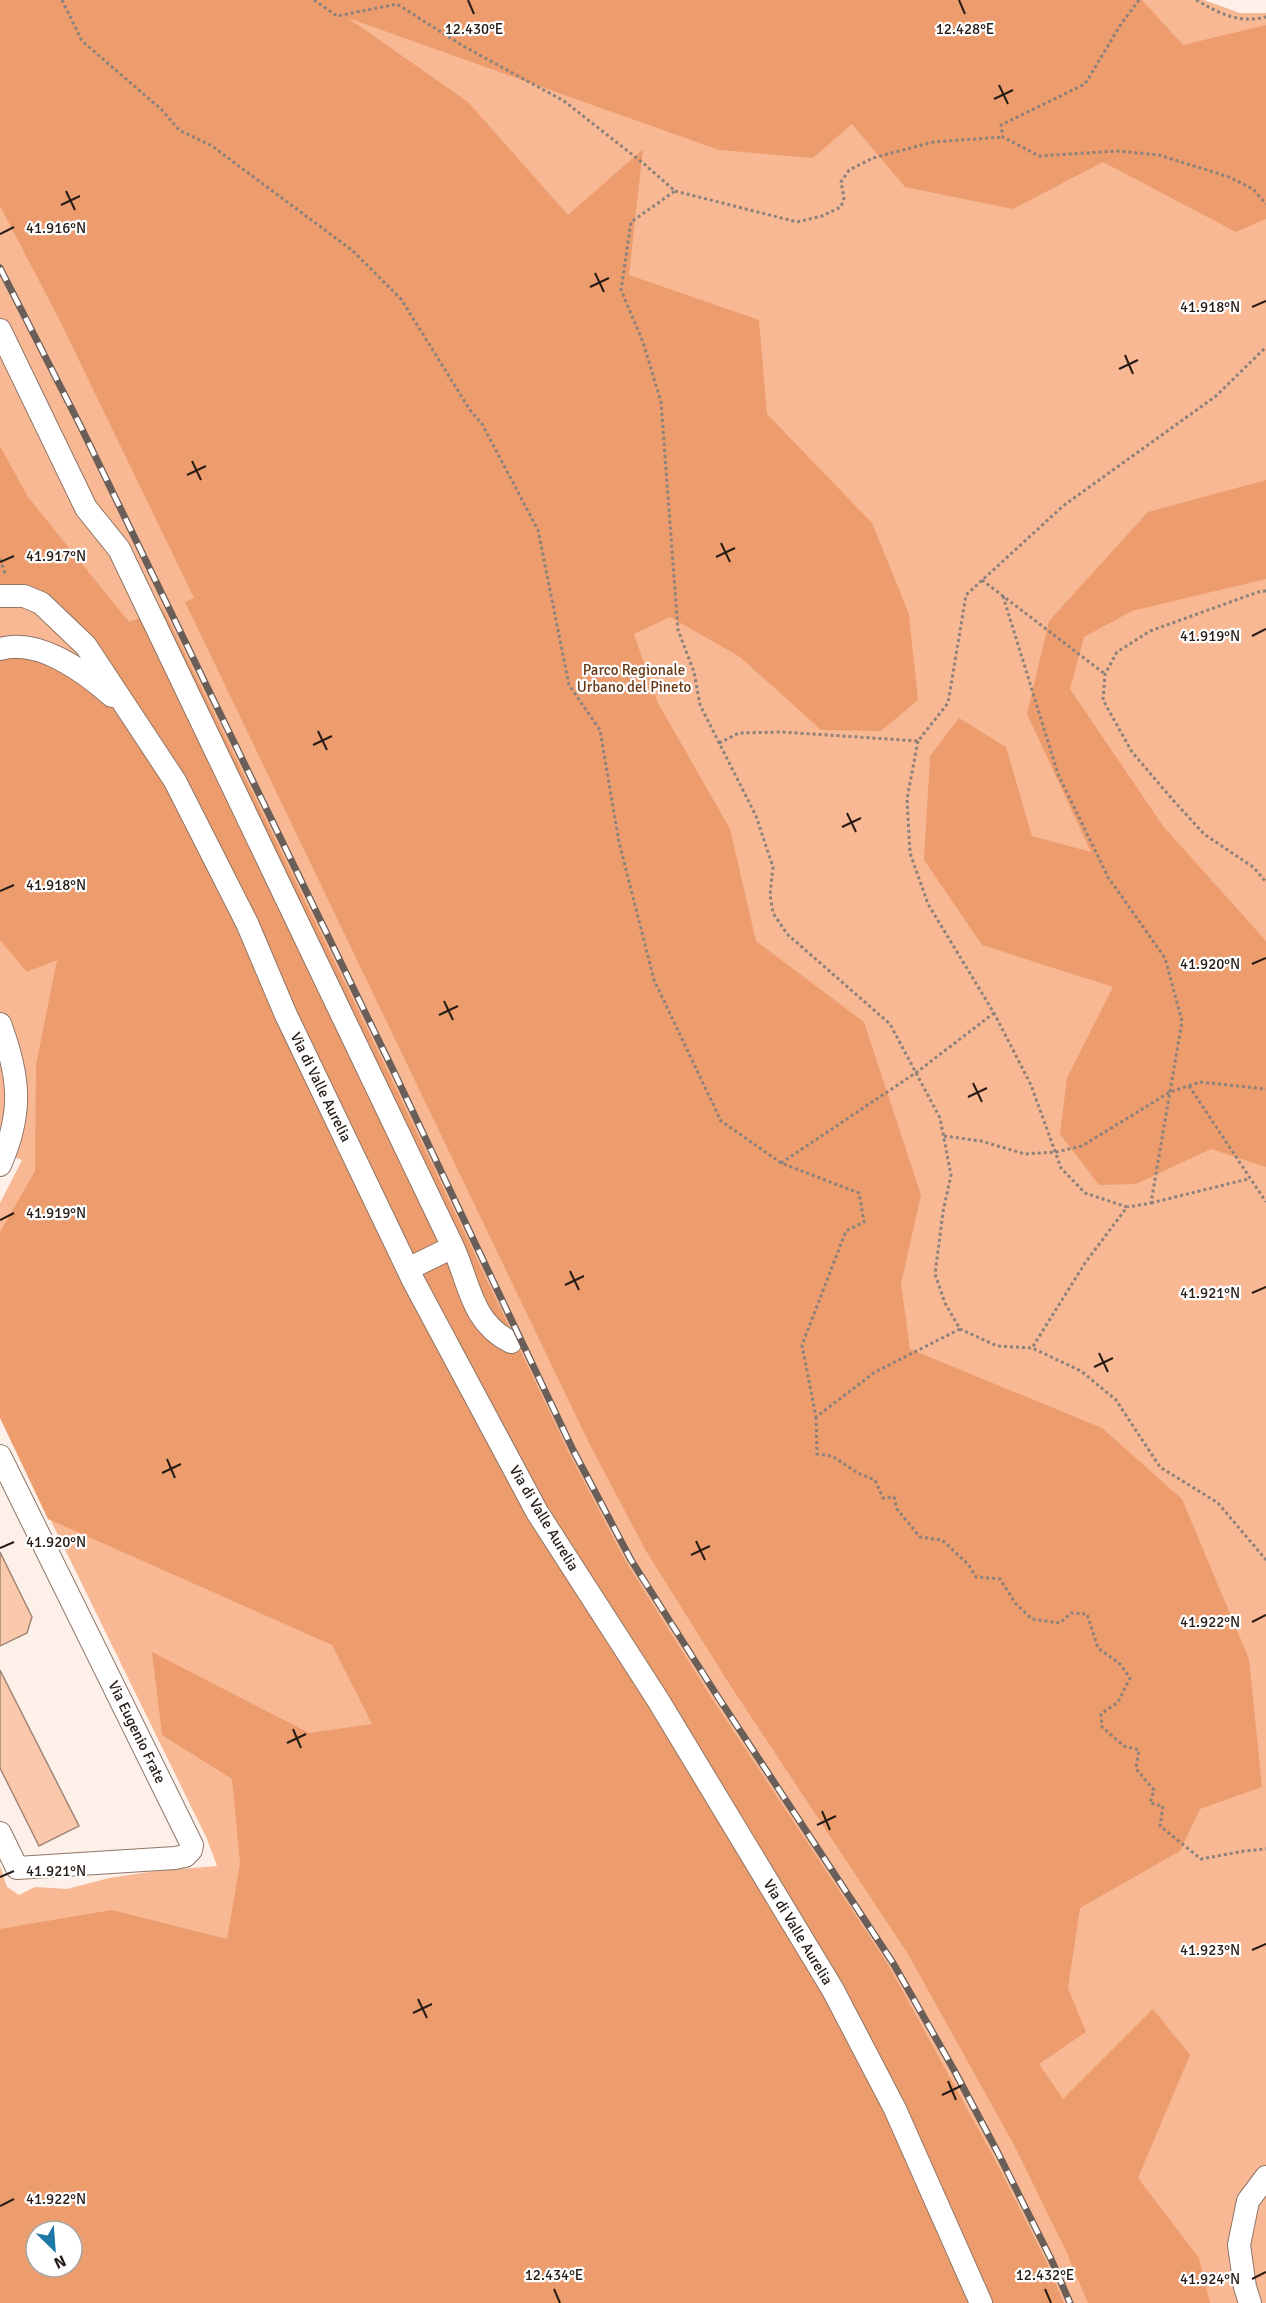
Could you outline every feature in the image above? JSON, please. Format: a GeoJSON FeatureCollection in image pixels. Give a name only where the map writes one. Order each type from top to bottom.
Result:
{"type":"FeatureCollection","features":[{"type":"Feature","properties":{"kind":"street"},"geometry":{"type":"LineString","coordinates":[[0,330],[86,508],[119,549],[453,1247],[481,1318],[490,1329],[511,1342]]}},
{"type":"Feature","properties":{"kind":"street","name":"Via di Valle Aurelia"},"geometry":{"type":"LineString","coordinates":[[7,595],[24,596],[41,603],[86,646],[135,717],[175,781],[247,923],[286,1015],[408,1269],[537,1512],[658,1700],[833,1990],[895,2109],[981,2303]]}},
{"type":"Feature","properties":{"kind":"street","name":"Via di Valle Aurelia"},"geometry":{"type":"LineString","coordinates":[[5,648],[41,651],[63,662],[96,682],[135,717]]}},
{"type":"Feature","properties":{"kind":"street"},"geometry":{"type":"LineString","coordinates":[[0,1024],[13,1064],[17,1097],[10,1142],[0,1165]]}},
{"type":"Feature","properties":{"kind":"street"},"geometry":{"type":"LineString","coordinates":[[408,1269],[453,1247]]}},
{"type":"Feature","properties":{"kind":"street","name":"Via Eugenio Frate"},"geometry":{"type":"LineString","coordinates":[[0,1456],[192,1845],[191,1850],[184,1856],[175,1858],[17,1868],[0,1833]]}},
{"type":"Feature","properties":{"kind":"street"},"geometry":{"type":"LineString","coordinates":[[1250,2303],[1239,2245],[1248,2201],[1266,2177]]}},
{"type":"Feature","properties":{"kind":"path"},"geometry":{"type":"LineString","coordinates":[[62,0],[82,41],[162,110],[179,130],[212,146],[353,251],[401,299],[470,410],[482,424],[538,530],[568,685],[600,730],[619,842],[654,980],[721,1121],[781,1163],[860,1193],[864,1222],[846,1231],[802,1345],[816,1417],[817,1454],[832,1456],[858,1473],[875,1480],[883,1498],[894,1497],[897,1509],[906,1523],[920,1536],[942,1540],[968,1564],[976,1577],[1000,1579],[1016,1604],[1032,1619],[1060,1623],[1071,1613],[1087,1614],[1098,1648],[1120,1665],[1130,1678],[1118,1702],[1101,1714],[1102,1727],[1124,1746],[1139,1750],[1136,1769],[1154,1790],[1150,1803],[1163,1806],[1160,1826],[1202,1859],[1266,1849]]}},
{"type":"Feature","properties":{"kind":"path"},"geometry":{"type":"LineString","coordinates":[[314,0],[337,16],[397,4],[463,46],[564,101],[675,191],[797,222],[822,216],[841,207],[844,198],[841,182],[849,170],[873,158],[933,142],[1003,137],[1039,156],[1117,151],[1159,155],[1229,177],[1253,189],[1266,204]]}},
{"type":"Feature","properties":{"kind":"path"},"geometry":{"type":"LineString","coordinates":[[1003,137],[1001,124],[1085,84],[1121,24],[1139,0]]}},
{"type":"Feature","properties":{"kind":"path"},"geometry":{"type":"LineString","coordinates":[[1196,0],[1222,15],[1251,21],[1266,17]]}},
{"type":"Feature","properties":{"kind":"path"},"geometry":{"type":"LineString","coordinates":[[675,191],[630,222],[621,290],[643,342],[661,402],[678,630],[694,672],[700,705],[756,816],[773,867],[770,895],[773,913],[787,933],[890,1024],[940,1118],[951,1175],[943,1212],[935,1274],[945,1303],[960,1329],[997,1346],[1032,1348],[1081,1371],[1116,1400],[1160,1467],[1218,1503],[1266,1560]]}},
{"type":"Feature","properties":{"kind":"path"},"geometry":{"type":"LineString","coordinates":[[1249,1178],[1127,1207],[1085,1193],[1061,1168],[1032,1085],[994,1013],[928,904],[910,853],[907,799],[918,741],[948,703],[966,594],[1063,506],[1216,396],[1266,347]]}},
{"type":"Feature","properties":{"kind":"path"},"geometry":{"type":"LineString","coordinates":[[982,579],[1105,674]]}},
{"type":"Feature","properties":{"kind":"path"},"geometry":{"type":"LineString","coordinates":[[1266,591],[1260,591],[1150,631],[1117,652],[1105,674],[1103,699],[1132,752],[1204,834],[1252,867],[1266,882]]}},
{"type":"Feature","properties":{"kind":"path"},"geometry":{"type":"LineString","coordinates":[[1003,596],[1058,774],[1108,877],[1165,958],[1182,1021],[1151,1203]]}},
{"type":"Feature","properties":{"kind":"path"},"geometry":{"type":"LineString","coordinates":[[719,743],[739,733],[760,732],[918,741]]}},
{"type":"Feature","properties":{"kind":"path"},"geometry":{"type":"LineString","coordinates":[[781,1163],[917,1072],[994,1013]]}},
{"type":"Feature","properties":{"kind":"path"},"geometry":{"type":"LineString","coordinates":[[944,1136],[981,1141],[1025,1154],[1056,1152],[1082,1146],[1170,1092],[1200,1082],[1266,1089]]}},
{"type":"Feature","properties":{"kind":"path"},"geometry":{"type":"LineString","coordinates":[[1189,1086],[1266,1202]]}},
{"type":"Feature","properties":{"kind":"path"},"geometry":{"type":"LineString","coordinates":[[1032,1348],[1085,1263],[1127,1207]]}},
{"type":"Feature","properties":{"kind":"path"},"geometry":{"type":"LineString","coordinates":[[816,1417],[875,1372],[960,1329]]}},
{"type":"Feature","properties":{"kind":"green space","name":"Parco Regionale Urbano del Pineto"},"geometry":{"type":"Polygon","coordinates":[[[0,0],[1204,0],[1240,13],[1266,13],[1266,2303],[0,2303],[0,1866],[7,1887],[19,1895],[35,1887],[67,1889],[109,1878],[217,1866],[207,1839],[0,1417],[0,1203],[22,1160],[0,1152],[0,0]]]}},
{"type":"Feature","properties":{"kind":"green space"},"geometry":{"type":"Polygon","coordinates":[[[0,0],[1142,0],[1183,45],[1266,25],[1266,219],[1236,232],[1103,162],[1013,209],[905,187],[852,124],[813,158],[719,150],[348,18],[468,102],[568,215],[643,149],[629,275],[759,320],[767,414],[872,523],[909,614],[918,700],[881,731],[821,730],[740,657],[670,617],[634,634],[658,703],[730,829],[756,941],[864,1022],[921,1195],[901,1284],[910,1349],[1102,1428],[1182,1499],[1249,1659],[1262,1787],[1200,1809],[1180,1851],[1080,1908],[1068,1988],[1086,2032],[1039,2064],[1063,2099],[1153,2009],[1190,2055],[1138,2178],[1199,2258],[1210,2303],[1088,2303],[1066,2251],[1014,2145],[908,1954],[730,1685],[646,1551],[589,1443],[185,602],[194,598],[60,321],[0,206],[0,0]]]}},
{"type":"Feature","properties":{"kind":"green space"},"geometry":{"type":"Polygon","coordinates":[[[0,446],[28,497],[129,622],[163,609],[389,1074],[569,1453],[626,1562],[711,1697],[889,1966],[993,2156],[1046,2261],[1064,2303],[0,2303],[0,1929],[112,1910],[227,1939],[240,1863],[232,1779],[162,1735],[152,1652],[309,1733],[372,1724],[332,1645],[48,1519],[0,1418],[0,1232],[35,1171],[36,1065],[57,960],[27,972],[0,940],[0,646],[89,661],[35,610],[0,602],[0,446]]]}},
{"type":"Feature","properties":{"kind":"green space"},"geometry":{"type":"Polygon","coordinates":[[[1266,480],[1266,579],[1132,611],[1084,637],[1070,689],[1163,826],[1266,941],[1266,1167],[1211,1149],[1136,1184],[1099,1185],[1060,1134],[1067,1078],[1113,987],[982,945],[924,860],[930,756],[959,718],[1006,747],[1032,836],[1091,852],[1027,714],[1049,621],[1148,512],[1266,480]]]}},
{"type":"Feature","properties":{"kind":"building"},"geometry":{"type":"Polygon","coordinates":[[[0,1552],[32,1617],[27,1633],[0,1646],[0,1552]]]}},
{"type":"Feature","properties":{"kind":"building"},"geometry":{"type":"Polygon","coordinates":[[[0,1670],[79,1826],[39,1846],[0,1768],[0,1670]]]}},
{"type":"Feature","properties":{"kind":"railway"},"geometry":{"type":"LineString","coordinates":[[0,268],[80,425],[394,1072],[573,1450],[631,1560],[893,1963],[998,2153],[1051,2259],[1070,2303]]}}]}
